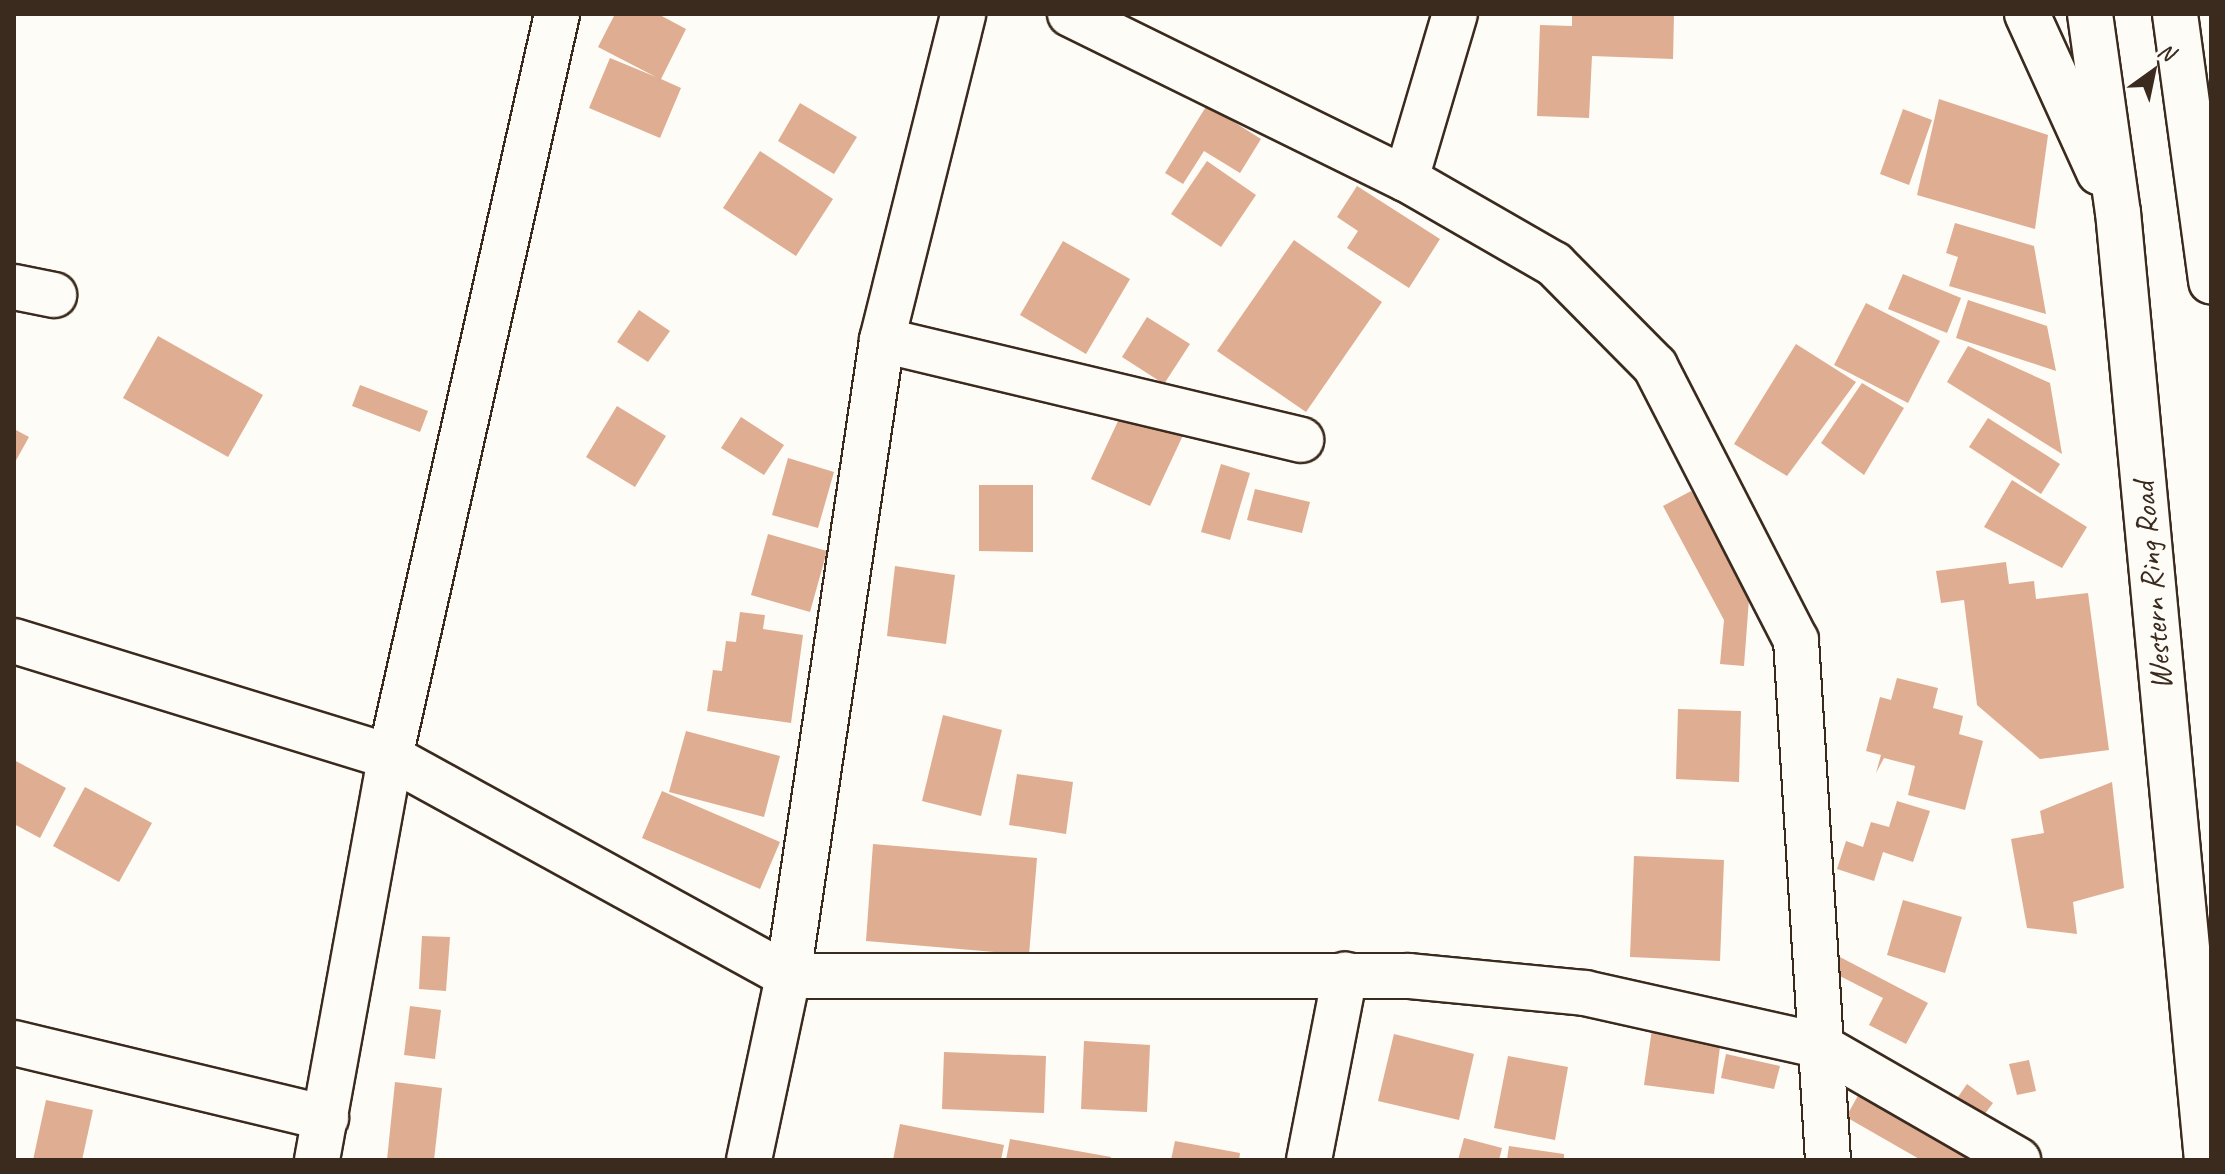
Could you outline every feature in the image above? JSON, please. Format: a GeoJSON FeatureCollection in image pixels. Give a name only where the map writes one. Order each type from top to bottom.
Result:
{"type":"FeatureCollection","features":[{"type":"Feature","properties":{"kind":"street"},"geometry":{"type":"LineString","coordinates":[[317,1160],[390,757],[557,14]]}},
{"type":"Feature","properties":{"kind":"street"},"geometry":{"type":"LineString","coordinates":[[749,1160],[788,976],[882,340],[963,14]]}},
{"type":"Feature","properties":{"kind":"street"},"geometry":{"type":"LineString","coordinates":[[1070,14],[1406,179],[1554,264],[1655,366],[1796,640],[1818,1045],[1828,1160]]}},
{"type":"Feature","properties":{"kind":"street"},"geometry":{"type":"LineString","coordinates":[[1406,179],[1455,14]]}},
{"type":"Feature","properties":{"kind":"street"},"geometry":{"type":"LineString","coordinates":[[2027,14],[2118,212]]}},
{"type":"Feature","properties":{"kind":"street","name":"Western Ring Road"},"geometry":{"type":"LineString","coordinates":[[2090,14],[2118,212],[2207,1160]]}},
{"type":"Feature","properties":{"kind":"street"},"geometry":{"type":"LineString","coordinates":[[2207,14],[2178,33],[2211,282]]}},
{"type":"Feature","properties":{"kind":"street"},"geometry":{"type":"LineString","coordinates":[[882,340],[1301,440]]}},
{"type":"Feature","properties":{"kind":"street"},"geometry":{"type":"LineString","coordinates":[[14,641],[390,757],[788,976],[1345,974],[1585,993],[1818,1045],[2018,1160]]}},
{"type":"Feature","properties":{"kind":"street"},"geometry":{"type":"LineString","coordinates":[[1309,1160],[1345,974]]}},
{"type":"Feature","properties":{"kind":"street"},"geometry":{"type":"LineString","coordinates":[[14,1043],[326,1118]]}},
{"type":"Feature","properties":{"kind":"building"},"geometry":{"type":"Polygon","coordinates":[[[615,14],[658,14],[686,29],[661,79],[681,88],[660,138],[589,108],[610,58],[656,77],[598,47],[615,14]]]}},
{"type":"Feature","properties":{"kind":"building"},"geometry":{"type":"Polygon","coordinates":[[[1572,14],[1674,14],[1673,59],[1592,56],[1589,118],[1537,116],[1540,25],[1572,26],[1572,14]]]}},
{"type":"Feature","properties":{"kind":"building"},"geometry":{"type":"Polygon","coordinates":[[[1939,99],[2048,135],[2035,229],[1917,195],[1939,99]]]}},
{"type":"Feature","properties":{"kind":"building"},"geometry":{"type":"Polygon","coordinates":[[[800,103],[857,137],[834,174],[778,141],[800,103]]]}},
{"type":"Feature","properties":{"kind":"building"},"geometry":{"type":"Polygon","coordinates":[[[1207,105],[1261,139],[1240,173],[1204,151],[1183,184],[1165,173],[1207,105]]]}},
{"type":"Feature","properties":{"kind":"building"},"geometry":{"type":"Polygon","coordinates":[[[1903,109],[1932,120],[1909,185],[1880,174],[1903,109]]]}},
{"type":"Feature","properties":{"kind":"building"},"geometry":{"type":"Polygon","coordinates":[[[760,151],[833,199],[796,256],[723,208],[760,151]]]}},
{"type":"Feature","properties":{"kind":"building"},"geometry":{"type":"Polygon","coordinates":[[[1207,161],[1256,195],[1221,247],[1171,214],[1207,161]]]}},
{"type":"Feature","properties":{"kind":"building"},"geometry":{"type":"Polygon","coordinates":[[[1357,186],[1440,239],[1409,288],[1347,248],[1358,231],[1337,217],[1357,186]]]}},
{"type":"Feature","properties":{"kind":"building"},"geometry":{"type":"Polygon","coordinates":[[[1955,223],[2034,246],[2046,314],[1949,286],[1958,257],[1946,253],[1955,223]]]}},
{"type":"Feature","properties":{"kind":"building"},"geometry":{"type":"Polygon","coordinates":[[[1294,240],[1382,302],[1306,412],[1217,351],[1294,240]]]}},
{"type":"Feature","properties":{"kind":"building"},"geometry":{"type":"Polygon","coordinates":[[[1063,241],[1130,279],[1086,354],[1020,315],[1063,241]]]}},
{"type":"Feature","properties":{"kind":"building"},"geometry":{"type":"Polygon","coordinates":[[[1903,274],[1961,298],[1947,333],[1888,309],[1903,274]]]}},
{"type":"Feature","properties":{"kind":"building"},"geometry":{"type":"Polygon","coordinates":[[[1968,300],[2047,326],[2056,371],[1956,338],[1968,300]]]}},
{"type":"Feature","properties":{"kind":"building"},"geometry":{"type":"Polygon","coordinates":[[[1866,303],[1940,341],[1908,403],[1834,365],[1866,303]]]}},
{"type":"Feature","properties":{"kind":"building"},"geometry":{"type":"Polygon","coordinates":[[[639,310],[670,331],[648,362],[617,342],[639,310]]]}},
{"type":"Feature","properties":{"kind":"building"},"geometry":{"type":"Polygon","coordinates":[[[1147,317],[1190,344],[1164,384],[1122,357],[1147,317]]]}},
{"type":"Feature","properties":{"kind":"building"},"geometry":{"type":"Polygon","coordinates":[[[158,336],[263,395],[228,457],[123,398],[158,336]]]}},
{"type":"Feature","properties":{"kind":"building"},"geometry":{"type":"Polygon","coordinates":[[[1796,344],[1856,382],[1787,476],[1734,444],[1796,344]]]}},
{"type":"Feature","properties":{"kind":"building"},"geometry":{"type":"Polygon","coordinates":[[[1968,346],[2050,383],[2062,454],[1947,382],[1968,346]]]}},
{"type":"Feature","properties":{"kind":"building"},"geometry":{"type":"Polygon","coordinates":[[[1862,383],[1904,408],[1864,475],[1821,443],[1862,383]]]}},
{"type":"Feature","properties":{"kind":"building"},"geometry":{"type":"Polygon","coordinates":[[[360,385],[428,411],[420,432],[352,406],[360,385]]]}},
{"type":"Feature","properties":{"kind":"building"},"geometry":{"type":"Polygon","coordinates":[[[1126,404],[1185,431],[1150,506],[1091,479],[1126,404]]]}},
{"type":"Feature","properties":{"kind":"building"},"geometry":{"type":"Polygon","coordinates":[[[617,406],[666,436],[635,487],[586,457],[617,406]]]}},
{"type":"Feature","properties":{"kind":"building"},"geometry":{"type":"Polygon","coordinates":[[[741,417],[784,445],[764,475],[721,448],[741,417]]]}},
{"type":"Feature","properties":{"kind":"building"},"geometry":{"type":"Polygon","coordinates":[[[1988,418],[2060,464],[2041,494],[1969,447],[1988,418]]]}},
{"type":"Feature","properties":{"kind":"building"},"geometry":{"type":"Polygon","coordinates":[[[14,429],[29,437],[14,464],[14,429]]]}},
{"type":"Feature","properties":{"kind":"building"},"geometry":{"type":"Polygon","coordinates":[[[788,458],[834,472],[818,528],[772,515],[788,458]]]}},
{"type":"Feature","properties":{"kind":"building"},"geometry":{"type":"Polygon","coordinates":[[[1221,464],[1250,473],[1230,540],[1201,532],[1221,464]]]}},
{"type":"Feature","properties":{"kind":"building"},"geometry":{"type":"Polygon","coordinates":[[[2012,480],[2087,527],[2062,568],[1984,527],[2012,480]]]}},
{"type":"Feature","properties":{"kind":"building"},"geometry":{"type":"Polygon","coordinates":[[[979,485],[1033,485],[1033,552],[979,551],[979,485]]]}},
{"type":"Feature","properties":{"kind":"building"},"geometry":{"type":"Polygon","coordinates":[[[1255,489],[1310,502],[1302,533],[1247,520],[1255,489]]]}},
{"type":"Feature","properties":{"kind":"building"},"geometry":{"type":"Polygon","coordinates":[[[1691,491],[1731,554],[1749,599],[1744,666],[1720,664],[1724,620],[1663,506],[1691,491]]]}},
{"type":"Feature","properties":{"kind":"building"},"geometry":{"type":"Polygon","coordinates":[[[768,534],[827,551],[810,612],[751,595],[768,534]]]}},
{"type":"Feature","properties":{"kind":"building"},"geometry":{"type":"Polygon","coordinates":[[[2006,562],[2009,584],[2034,581],[2036,599],[2088,593],[2109,750],[2040,759],[1977,705],[1964,600],[1941,603],[1936,571],[2006,562]]]}},
{"type":"Feature","properties":{"kind":"building"},"geometry":{"type":"Polygon","coordinates":[[[895,566],[955,575],[946,644],[887,636],[895,566]]]}},
{"type":"Feature","properties":{"kind":"building"},"geometry":{"type":"Polygon","coordinates":[[[740,612],[765,615],[763,629],[803,635],[791,723],[707,711],[713,670],[722,671],[726,641],[736,642],[740,612]]]}},
{"type":"Feature","properties":{"kind":"building"},"geometry":{"type":"Polygon","coordinates":[[[1897,678],[1938,688],[1933,708],[1963,716],[1959,734],[1983,741],[1965,810],[1908,795],[1915,766],[1884,758],[1876,773],[1881,755],[1866,751],[1880,697],[1891,700],[1897,678]]]}},
{"type":"Feature","properties":{"kind":"building"},"geometry":{"type":"Polygon","coordinates":[[[1678,709],[1741,711],[1739,782],[1676,779],[1678,709]]]}},
{"type":"Feature","properties":{"kind":"building"},"geometry":{"type":"Polygon","coordinates":[[[943,715],[1002,730],[981,816],[922,801],[943,715]]]}},
{"type":"Feature","properties":{"kind":"building"},"geometry":{"type":"Polygon","coordinates":[[[686,731],[780,756],[764,817],[669,792],[686,731]]]}},
{"type":"Feature","properties":{"kind":"building"},"geometry":{"type":"Polygon","coordinates":[[[14,760],[66,788],[40,838],[14,824],[14,760]]]}},
{"type":"Feature","properties":{"kind":"building"},"geometry":{"type":"Polygon","coordinates":[[[1017,774],[1073,782],[1066,834],[1009,825],[1017,774]]]}},
{"type":"Feature","properties":{"kind":"building"},"geometry":{"type":"Polygon","coordinates":[[[2112,782],[2124,888],[2073,902],[2077,934],[2027,928],[2011,839],[2044,833],[2040,811],[2112,782]]]}},
{"type":"Feature","properties":{"kind":"building"},"geometry":{"type":"Polygon","coordinates":[[[85,787],[152,823],[119,882],[53,846],[85,787]]]}},
{"type":"Feature","properties":{"kind":"building"},"geometry":{"type":"Polygon","coordinates":[[[662,791],[780,842],[760,889],[642,838],[662,791]]]}},
{"type":"Feature","properties":{"kind":"building"},"geometry":{"type":"Polygon","coordinates":[[[1897,801],[1930,811],[1913,862],[1883,852],[1874,881],[1837,869],[1846,841],[1863,847],[1871,822],[1889,827],[1897,801]]]}},
{"type":"Feature","properties":{"kind":"building"},"geometry":{"type":"Polygon","coordinates":[[[873,844],[1037,858],[1029,955],[866,941],[873,844]]]}},
{"type":"Feature","properties":{"kind":"building"},"geometry":{"type":"Polygon","coordinates":[[[1634,856],[1724,860],[1720,961],[1630,957],[1634,856]]]}},
{"type":"Feature","properties":{"kind":"building"},"geometry":{"type":"Polygon","coordinates":[[[1903,900],[1962,917],[1945,973],[1887,955],[1903,900]]]}},
{"type":"Feature","properties":{"kind":"building"},"geometry":{"type":"Polygon","coordinates":[[[422,936],[450,937],[446,991],[419,989],[422,936]]]}},
{"type":"Feature","properties":{"kind":"building"},"geometry":{"type":"Polygon","coordinates":[[[1838,956],[1928,1003],[1906,1044],[1869,1025],[1883,998],[1830,971],[1838,956]]]}},
{"type":"Feature","properties":{"kind":"building"},"geometry":{"type":"Polygon","coordinates":[[[410,1006],[441,1010],[435,1059],[404,1055],[410,1006]]]}},
{"type":"Feature","properties":{"kind":"building"},"geometry":{"type":"Polygon","coordinates":[[[1653,1022],[1722,1031],[1714,1094],[1644,1085],[1653,1022]]]}},
{"type":"Feature","properties":{"kind":"building"},"geometry":{"type":"Polygon","coordinates":[[[1394,1034],[1474,1054],[1459,1120],[1378,1101],[1394,1034]]]}},
{"type":"Feature","properties":{"kind":"building"},"geometry":{"type":"Polygon","coordinates":[[[1084,1041],[1150,1045],[1147,1112],[1081,1109],[1084,1041]]]}},
{"type":"Feature","properties":{"kind":"building"},"geometry":{"type":"Polygon","coordinates":[[[944,1052],[1046,1056],[1044,1113],[942,1109],[944,1052]]]}},
{"type":"Feature","properties":{"kind":"building"},"geometry":{"type":"Polygon","coordinates":[[[1726,1054],[1780,1066],[1774,1089],[1721,1078],[1726,1054]]]}},
{"type":"Feature","properties":{"kind":"building"},"geometry":{"type":"Polygon","coordinates":[[[1508,1056],[1568,1067],[1555,1140],[1494,1128],[1508,1056]]]}},
{"type":"Feature","properties":{"kind":"building"},"geometry":{"type":"Polygon","coordinates":[[[2029,1060],[2036,1091],[2017,1095],[2009,1064],[2029,1060]]]}},
{"type":"Feature","properties":{"kind":"building"},"geometry":{"type":"Polygon","coordinates":[[[395,1082],[442,1088],[434,1160],[387,1160],[395,1082]]]}},
{"type":"Feature","properties":{"kind":"building"},"geometry":{"type":"Polygon","coordinates":[[[1967,1084],[1993,1103],[1984,1115],[1958,1097],[1967,1084]]]}},
{"type":"Feature","properties":{"kind":"building"},"geometry":{"type":"Polygon","coordinates":[[[1864,1085],[1995,1160],[1921,1160],[1846,1117],[1864,1085]]]}},
{"type":"Feature","properties":{"kind":"building"},"geometry":{"type":"Polygon","coordinates":[[[46,1100],[93,1110],[82,1160],[33,1160],[46,1100]]]}},
{"type":"Feature","properties":{"kind":"building"},"geometry":{"type":"Polygon","coordinates":[[[900,1124],[1004,1145],[1001,1160],[893,1160],[900,1124]]]}},
{"type":"Feature","properties":{"kind":"building"},"geometry":{"type":"Polygon","coordinates":[[[1464,1138],[1502,1148],[1499,1160],[1458,1160],[1464,1138]]]}},
{"type":"Feature","properties":{"kind":"building"},"geometry":{"type":"Polygon","coordinates":[[[1010,1139],[1111,1157],[1110,1160],[1006,1160],[1010,1139]]]}},
{"type":"Feature","properties":{"kind":"building"},"geometry":{"type":"Polygon","coordinates":[[[1175,1141],[1240,1153],[1239,1160],[1171,1160],[1175,1141]]]}},
{"type":"Feature","properties":{"kind":"building"},"geometry":{"type":"Polygon","coordinates":[[[1509,1146],[1564,1154],[1564,1160],[1507,1160],[1509,1146]]]}}]}
